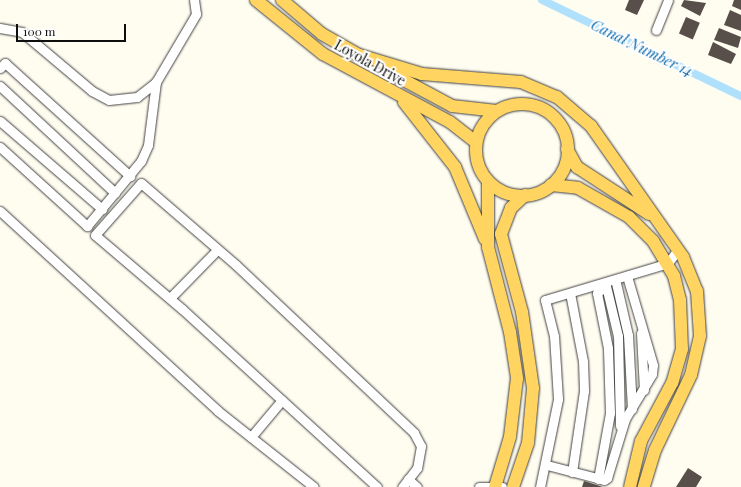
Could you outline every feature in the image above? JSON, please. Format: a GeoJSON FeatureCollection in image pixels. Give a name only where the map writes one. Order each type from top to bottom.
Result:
{"type":"FeatureCollection","features":[{"type":"Feature","properties":{"kind":"main road","name":"Loyola Drive"},"geometry":{"type":"LineString","coordinates":[[256,0],[316,48],[394,94],[450,122],[476,142]]}},
{"type":"Feature","properties":{"kind":"main road","name":"Loyola Drive"},"geometry":{"type":"LineString","coordinates":[[282,0],[322,34],[452,106],[497,111]]}},
{"type":"Feature","properties":{"kind":"main road"},"geometry":{"type":"LineString","coordinates":[[356,54],[422,74],[521,82],[557,97],[591,126],[678,249],[697,291],[700,336],[691,375],[655,450],[644,487]]}},
{"type":"Feature","properties":{"kind":"main road"},"geometry":{"type":"LineString","coordinates":[[394,94],[409,107],[455,167],[488,247],[510,332],[517,378],[510,437],[498,486]]}},
{"type":"Feature","properties":{"kind":"main road"},"geometry":{"type":"LineString","coordinates":[[488,247],[488,181],[476,156],[476,142],[487,119],[497,111],[524,104],[549,113],[562,129],[568,149],[577,167],[634,202],[662,226]]}},
{"type":"Feature","properties":{"kind":"main road"},"geometry":{"type":"LineString","coordinates":[[551,185],[566,163],[568,149]]}},
{"type":"Feature","properties":{"kind":"main road"},"geometry":{"type":"LineString","coordinates":[[488,181],[505,192],[525,195]]}},
{"type":"Feature","properties":{"kind":"main road"},"geometry":{"type":"LineString","coordinates":[[513,487],[528,443],[533,388],[522,312],[501,234],[511,208],[525,195],[551,185],[578,188],[612,205],[642,229],[668,263],[680,300],[682,349],[672,383],[641,441],[630,487]]}},
{"type":"Feature","properties":{"kind":"street"},"geometry":{"type":"LineString","coordinates":[[0,28],[22,32],[92,91],[109,100],[137,97],[156,82],[196,14],[194,0]]}},
{"type":"Feature","properties":{"kind":"street"},"geometry":{"type":"LineString","coordinates":[[656,30],[668,0]]}},
{"type":"Feature","properties":{"kind":"street"},"geometry":{"type":"LineString","coordinates":[[0,68],[5,63],[130,176]]}},
{"type":"Feature","properties":{"kind":"street"},"geometry":{"type":"LineString","coordinates":[[0,147],[87,226],[130,176],[148,145],[156,82]]}},
{"type":"Feature","properties":{"kind":"street"},"geometry":{"type":"LineString","coordinates":[[0,86],[115,194]]}},
{"type":"Feature","properties":{"kind":"street"},"geometry":{"type":"LineString","coordinates":[[0,121],[102,209]]}},
{"type":"Feature","properties":{"kind":"street"},"geometry":{"type":"LineString","coordinates":[[377,487],[170,298],[95,234],[141,183],[216,251],[236,265],[414,433],[421,446],[417,468],[402,487]]}},
{"type":"Feature","properties":{"kind":"street"},"geometry":{"type":"LineString","coordinates":[[0,211],[251,437],[314,487]]}},
{"type":"Feature","properties":{"kind":"street"},"geometry":{"type":"LineString","coordinates":[[598,479],[610,413],[608,348],[596,292],[606,286],[668,263],[678,249]]}},
{"type":"Feature","properties":{"kind":"street"},"geometry":{"type":"LineString","coordinates":[[170,298],[216,251]]}},
{"type":"Feature","properties":{"kind":"street"},"geometry":{"type":"LineString","coordinates":[[540,487],[547,465],[558,399],[554,336],[545,300],[628,278]]}},
{"type":"Feature","properties":{"kind":"street"},"geometry":{"type":"LineString","coordinates":[[547,465],[598,479],[608,478],[620,432],[632,408],[644,390],[653,365],[628,278]]}},
{"type":"Feature","properties":{"kind":"street"},"geometry":{"type":"LineString","coordinates":[[616,283],[628,335],[632,408]]}},
{"type":"Feature","properties":{"kind":"street"},"geometry":{"type":"LineString","coordinates":[[606,286],[618,336],[620,432]]}},
{"type":"Feature","properties":{"kind":"street"},"geometry":{"type":"LineString","coordinates":[[570,293],[583,361],[584,391],[572,472]]}},
{"type":"Feature","properties":{"kind":"street"},"geometry":{"type":"LineString","coordinates":[[251,437],[282,400]]}},
{"type":"Feature","properties":{"kind":"street"},"geometry":{"type":"LineString","coordinates":[[408,479],[417,487]]}},
{"type":"Feature","properties":{"kind":"street"},"geometry":{"type":"LineString","coordinates":[[479,487],[498,486]]}},
{"type":"Feature","properties":{"kind":"building"},"geometry":{"type":"Polygon","coordinates":[[[629,0],[644,0],[637,15],[625,10],[629,0]]]}},
{"type":"Feature","properties":{"kind":"building"},"geometry":{"type":"Polygon","coordinates":[[[684,0],[706,3],[700,16],[681,6],[684,0]]]}},
{"type":"Feature","properties":{"kind":"building"},"geometry":{"type":"Polygon","coordinates":[[[734,0],[741,0],[741,10],[732,6],[734,0]]]}},
{"type":"Feature","properties":{"kind":"building"},"geometry":{"type":"Polygon","coordinates":[[[730,10],[741,15],[741,31],[724,25],[730,10]]]}},
{"type":"Feature","properties":{"kind":"building"},"geometry":{"type":"Polygon","coordinates":[[[686,17],[700,23],[693,39],[679,34],[686,17]]]}},
{"type":"Feature","properties":{"kind":"building"},"geometry":{"type":"Polygon","coordinates":[[[719,28],[741,37],[738,48],[714,40],[719,28]]]}},
{"type":"Feature","properties":{"kind":"building"},"geometry":{"type":"Polygon","coordinates":[[[713,42],[736,54],[731,64],[708,55],[713,42]]]}},
{"type":"Feature","properties":{"kind":"building"},"geometry":{"type":"Polygon","coordinates":[[[688,468],[702,477],[696,487],[676,487],[688,468]]]}},
{"type":"Feature","properties":{"kind":"building"},"geometry":{"type":"Polygon","coordinates":[[[584,481],[603,487],[582,487],[584,481]]]}},
{"type":"Feature","properties":{"kind":"waterway","name":"Canal Number 14"},"geometry":{"type":"LineString","coordinates":[[542,0],[741,96]]}}]}
